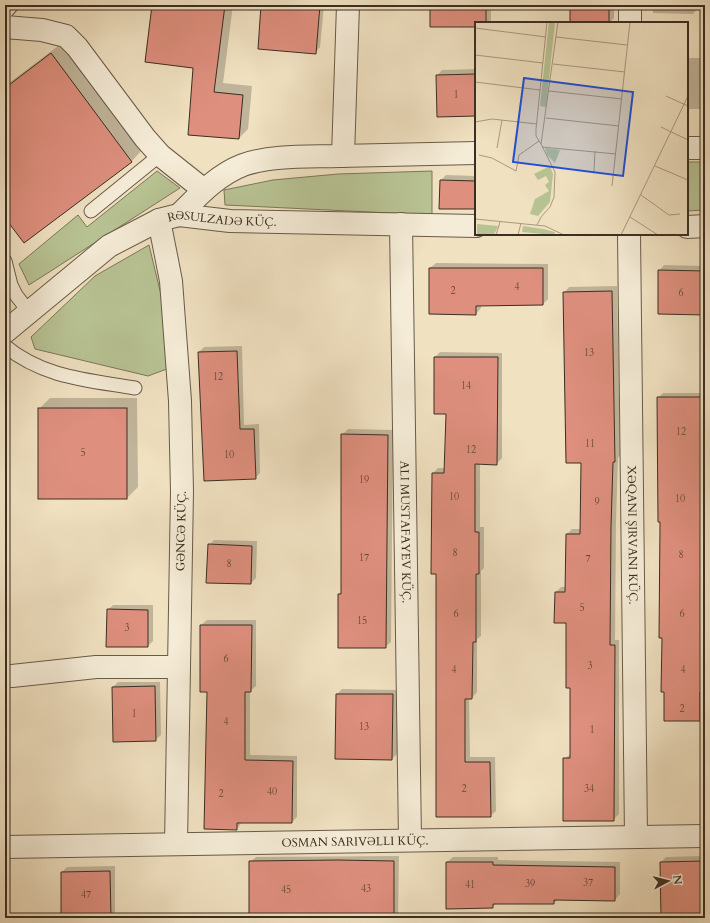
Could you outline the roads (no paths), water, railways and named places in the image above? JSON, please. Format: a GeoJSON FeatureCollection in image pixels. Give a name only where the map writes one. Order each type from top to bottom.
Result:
{"type":"FeatureCollection","features":[{"type":"Feature","properties":{"kind":"street"},"geometry":{"type":"LineString","coordinates":[[343,156],[348,5]]}},
{"type":"Feature","properties":{"kind":"street"},"geometry":{"type":"LineString","coordinates":[[630,5],[630,22]]}},
{"type":"Feature","properties":{"kind":"street"},"geometry":{"type":"LineString","coordinates":[[5,27],[42,30],[66,36],[77,47],[145,138],[160,155],[204,190]]}},
{"type":"Feature","properties":{"kind":"street"},"geometry":{"type":"LineString","coordinates":[[688,148],[705,148]]}},
{"type":"Feature","properties":{"kind":"street"},"geometry":{"type":"LineString","coordinates":[[169,217],[226,173],[244,164],[270,159],[475,153]]}},
{"type":"Feature","properties":{"kind":"street","name":"RƏSULZADƏ KÜÇ."},"geometry":{"type":"LineString","coordinates":[[5,332],[109,246],[169,217],[230,221],[475,226]]}},
{"type":"Feature","properties":{"kind":"street","name":"GƏNCƏ KÜÇ."},"geometry":{"type":"LineString","coordinates":[[169,217],[171,281],[180,401],[182,491],[176,844]]}},
{"type":"Feature","properties":{"kind":"street"},"geometry":{"type":"LineString","coordinates":[[400,224],[410,840]]}},
{"type":"Feature","properties":{"kind":"street"},"geometry":{"type":"LineString","coordinates":[[688,227],[705,226]]}},
{"type":"Feature","properties":{"kind":"street","name":"XƏQANI ŞIRVANI KÜÇ."},"geometry":{"type":"LineString","coordinates":[[629,235],[636,837]]}},
{"type":"Feature","properties":{"kind":"street"},"geometry":{"type":"LineString","coordinates":[[12,676],[96,667],[179,667]]}},
{"type":"Feature","properties":{"kind":"street"},"geometry":{"type":"LineString","coordinates":[[5,847],[705,836]]}},
{"type":"Feature","properties":{"kind":"lane"},"geometry":{"type":"LineString","coordinates":[[5,13],[12,5]]}},
{"type":"Feature","properties":{"kind":"lane"},"geometry":{"type":"LineString","coordinates":[[91,211],[160,155]]}},
{"type":"Feature","properties":{"kind":"lane"},"geometry":{"type":"LineString","coordinates":[[5,261],[10,285],[16,296],[29,312]]}},
{"type":"Feature","properties":{"kind":"lane"},"geometry":{"type":"LineString","coordinates":[[5,346],[25,360],[62,376],[135,388]]}}]}
